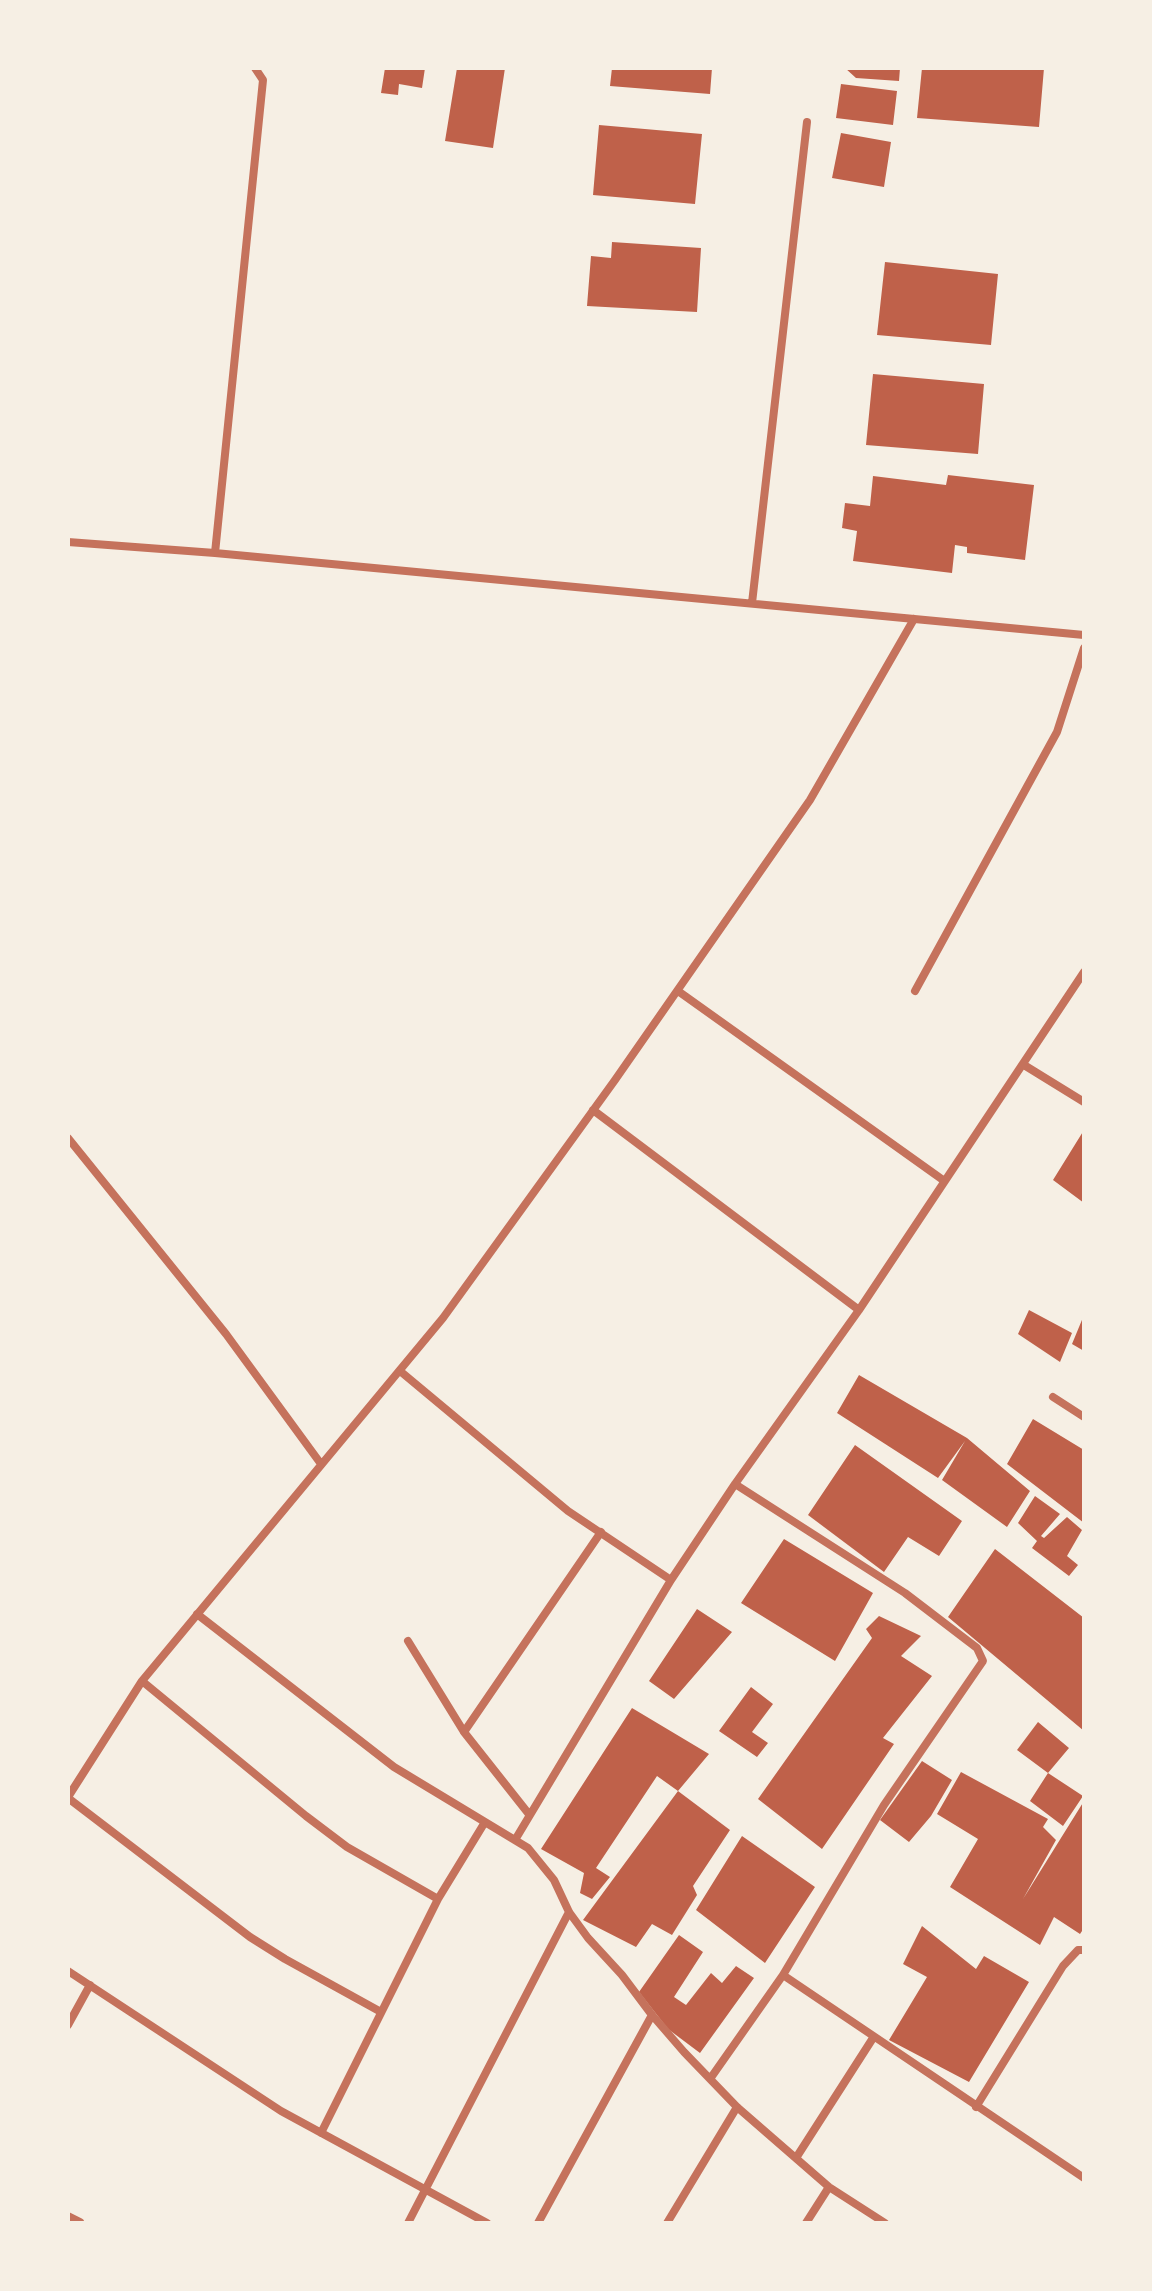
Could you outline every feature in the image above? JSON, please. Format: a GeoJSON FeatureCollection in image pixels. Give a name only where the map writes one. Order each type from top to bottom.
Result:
{"type":"FeatureCollection","features":[{"type":"Feature","properties":{"kind":"street"},"geometry":{"type":"LineString","coordinates":[[215,553],[263,80],[255,68]]}},
{"type":"Feature","properties":{"kind":"street"},"geometry":{"type":"LineString","coordinates":[[752,603],[807,122]]}},
{"type":"Feature","properties":{"kind":"street"},"geometry":{"type":"LineString","coordinates":[[68,542],[215,553],[1084,635]]}},
{"type":"Feature","properties":{"kind":"street"},"geometry":{"type":"LineString","coordinates":[[381,2012],[250,1937],[68,1797],[142,1681],[443,1318],[593,1110],[810,800],[914,619]]}},
{"type":"Feature","properties":{"kind":"street"},"geometry":{"type":"LineString","coordinates":[[915,991],[1057,732],[1084,648]]}},
{"type":"Feature","properties":{"kind":"street"},"geometry":{"type":"LineString","coordinates":[[515,1840],[528,1813],[671,1580],[859,1310],[1084,972]]}},
{"type":"Feature","properties":{"kind":"street"},"geometry":{"type":"LineString","coordinates":[[678,991],[943,1180]]}},
{"type":"Feature","properties":{"kind":"street"},"geometry":{"type":"LineString","coordinates":[[1024,1065],[1084,1102]]}},
{"type":"Feature","properties":{"kind":"street"},"geometry":{"type":"LineString","coordinates":[[593,1110],[859,1310]]}},
{"type":"Feature","properties":{"kind":"street"},"geometry":{"type":"LineString","coordinates":[[68,1138],[226,1334],[321,1464]]}},
{"type":"Feature","properties":{"kind":"street"},"geometry":{"type":"LineString","coordinates":[[400,1371],[568,1511],[671,1580]]}},
{"type":"Feature","properties":{"kind":"street"},"geometry":{"type":"LineString","coordinates":[[1053,1397],[1084,1417]]}},
{"type":"Feature","properties":{"kind":"street"},"geometry":{"type":"LineString","coordinates":[[710,2079],[783,1975],[884,1805],[983,1661],[977,1648],[905,1593],[735,1484]]}},
{"type":"Feature","properties":{"kind":"street"},"geometry":{"type":"LineString","coordinates":[[464,1732],[601,1532]]}},
{"type":"Feature","properties":{"kind":"street"},"geometry":{"type":"LineString","coordinates":[[197,1614],[394,1767],[528,1848],[543,1864],[569,1912],[588,1938],[710,2079],[737,2107],[829,2187],[885,2223]]}},
{"type":"Feature","properties":{"kind":"street"},"geometry":{"type":"LineString","coordinates":[[408,1641],[464,1732],[528,1813]]}},
{"type":"Feature","properties":{"kind":"street"},"geometry":{"type":"LineString","coordinates":[[142,1681],[347,1847],[438,1899]]}},
{"type":"Feature","properties":{"kind":"street"},"geometry":{"type":"LineString","coordinates":[[321,2133],[438,1899],[485,1822]]}},
{"type":"Feature","properties":{"kind":"street"},"geometry":{"type":"LineString","coordinates":[[408,2223],[569,1912]]}},
{"type":"Feature","properties":{"kind":"street"},"geometry":{"type":"LineString","coordinates":[[976,2107],[1063,1966],[1078,1950],[1084,1950]]}},
{"type":"Feature","properties":{"kind":"street"},"geometry":{"type":"LineString","coordinates":[[68,1971],[281,2111],[487,2223]]}},
{"type":"Feature","properties":{"kind":"street"},"geometry":{"type":"LineString","coordinates":[[783,1975],[1084,2178]]}},
{"type":"Feature","properties":{"kind":"street"},"geometry":{"type":"LineString","coordinates":[[68,2025],[90,1985]]}},
{"type":"Feature","properties":{"kind":"street"},"geometry":{"type":"LineString","coordinates":[[538,2223],[652,2015]]}},
{"type":"Feature","properties":{"kind":"street"},"geometry":{"type":"LineString","coordinates":[[796,2158],[873,2038]]}},
{"type":"Feature","properties":{"kind":"street"},"geometry":{"type":"LineString","coordinates":[[667,2223],[737,2107]]}},
{"type":"Feature","properties":{"kind":"street"},"geometry":{"type":"LineString","coordinates":[[806,2223],[829,2187]]}},
{"type":"Feature","properties":{"kind":"street"},"geometry":{"type":"LineString","coordinates":[[68,2216],[80,2222]]}},
{"type":"Feature","properties":{"kind":"building"},"geometry":{"type":"Polygon","coordinates":[[[385,68],[425,68],[422,88],[399,84],[398,95],[381,93],[385,68]]]}},
{"type":"Feature","properties":{"kind":"building"},"geometry":{"type":"Polygon","coordinates":[[[457,68],[505,68],[493,148],[445,141],[457,68]]]}},
{"type":"Feature","properties":{"kind":"building"},"geometry":{"type":"Polygon","coordinates":[[[612,68],[712,68],[710,94],[610,86],[612,68]]]}},
{"type":"Feature","properties":{"kind":"building"},"geometry":{"type":"Polygon","coordinates":[[[845,68],[900,68],[899,81],[856,78],[845,68]]]}},
{"type":"Feature","properties":{"kind":"building"},"geometry":{"type":"Polygon","coordinates":[[[922,68],[1044,68],[1039,127],[917,118],[922,68]]]}},
{"type":"Feature","properties":{"kind":"building"},"geometry":{"type":"Polygon","coordinates":[[[841,84],[897,91],[893,125],[836,118],[841,84]]]}},
{"type":"Feature","properties":{"kind":"building"},"geometry":{"type":"Polygon","coordinates":[[[599,125],[702,134],[695,204],[593,195],[599,125]]]}},
{"type":"Feature","properties":{"kind":"building"},"geometry":{"type":"Polygon","coordinates":[[[841,133],[891,142],[884,187],[832,178],[841,133]]]}},
{"type":"Feature","properties":{"kind":"building"},"geometry":{"type":"Polygon","coordinates":[[[612,242],[701,248],[697,312],[587,306],[591,256],[611,258],[612,242]]]}},
{"type":"Feature","properties":{"kind":"building"},"geometry":{"type":"Polygon","coordinates":[[[885,262],[998,274],[991,345],[877,335],[885,262]]]}},
{"type":"Feature","properties":{"kind":"building"},"geometry":{"type":"Polygon","coordinates":[[[873,374],[984,384],[978,454],[866,445],[873,374]]]}},
{"type":"Feature","properties":{"kind":"building"},"geometry":{"type":"Polygon","coordinates":[[[948,475],[1034,485],[1025,560],[967,553],[967,547],[955,545],[952,573],[853,561],[857,531],[842,528],[845,503],[870,506],[873,476],[946,485],[948,475]]]}},
{"type":"Feature","properties":{"kind":"building"},"geometry":{"type":"Polygon","coordinates":[[[1084,1130],[1084,1203],[1053,1180],[1084,1130]]]}},
{"type":"Feature","properties":{"kind":"building"},"geometry":{"type":"Polygon","coordinates":[[[1029,1310],[1072,1333],[1060,1362],[1018,1334],[1029,1310]]]}},
{"type":"Feature","properties":{"kind":"building"},"geometry":{"type":"Polygon","coordinates":[[[1084,1315],[1084,1351],[1072,1344],[1084,1315]]]}},
{"type":"Feature","properties":{"kind":"building"},"geometry":{"type":"Polygon","coordinates":[[[859,1375],[967,1438],[1030,1491],[1007,1527],[942,1480],[965,1441],[938,1478],[837,1413],[859,1375]]]}},
{"type":"Feature","properties":{"kind":"building"},"geometry":{"type":"Polygon","coordinates":[[[1033,1419],[1084,1450],[1084,1523],[1007,1464],[1033,1419]]]}},
{"type":"Feature","properties":{"kind":"building"},"geometry":{"type":"Polygon","coordinates":[[[855,1445],[962,1521],[939,1556],[908,1537],[884,1572],[808,1515],[855,1445]]]}},
{"type":"Feature","properties":{"kind":"building"},"geometry":{"type":"Polygon","coordinates":[[[1035,1496],[1060,1514],[1041,1536],[1044,1538],[1067,1517],[1082,1530],[1067,1556],[1078,1565],[1069,1576],[1032,1548],[1037,1541],[1018,1523],[1035,1496]]]}},
{"type":"Feature","properties":{"kind":"building"},"geometry":{"type":"Polygon","coordinates":[[[784,1539],[873,1593],[835,1661],[741,1603],[784,1539]]]}},
{"type":"Feature","properties":{"kind":"building"},"geometry":{"type":"Polygon","coordinates":[[[995,1549],[1084,1618],[1084,1731],[948,1617],[995,1549]]]}},
{"type":"Feature","properties":{"kind":"building"},"geometry":{"type":"Polygon","coordinates":[[[697,1609],[732,1632],[674,1699],[649,1681],[697,1609]]]}},
{"type":"Feature","properties":{"kind":"building"},"geometry":{"type":"Polygon","coordinates":[[[879,1616],[921,1636],[901,1656],[932,1676],[883,1738],[894,1744],[822,1849],[758,1799],[872,1638],[866,1629],[879,1616]]]}},
{"type":"Feature","properties":{"kind":"building"},"geometry":{"type":"Polygon","coordinates":[[[751,1687],[773,1704],[752,1732],[768,1743],[757,1757],[719,1731],[751,1687]]]}},
{"type":"Feature","properties":{"kind":"building"},"geometry":{"type":"Polygon","coordinates":[[[632,1708],[709,1754],[678,1791],[657,1776],[596,1868],[610,1877],[592,1899],[580,1893],[584,1873],[541,1849],[632,1708]]]}},
{"type":"Feature","properties":{"kind":"building"},"geometry":{"type":"Polygon","coordinates":[[[1038,1722],[1069,1748],[1048,1773],[1017,1750],[1038,1722]]]}},
{"type":"Feature","properties":{"kind":"building"},"geometry":{"type":"Polygon","coordinates":[[[922,1761],[952,1780],[931,1816],[909,1842],[880,1820],[922,1761]]]}},
{"type":"Feature","properties":{"kind":"building"},"geometry":{"type":"Polygon","coordinates":[[[961,1772],[1048,1819],[1043,1827],[1056,1840],[1023,1899],[1084,1801],[1084,1928],[1080,1934],[1054,1917],[1040,1945],[950,1887],[978,1839],[937,1814],[961,1772]]]}},
{"type":"Feature","properties":{"kind":"building"},"geometry":{"type":"Polygon","coordinates":[[[1048,1773],[1083,1796],[1063,1826],[1030,1801],[1048,1773]]]}},
{"type":"Feature","properties":{"kind":"building"},"geometry":{"type":"Polygon","coordinates":[[[678,1791],[730,1830],[693,1886],[697,1895],[672,1935],[652,1924],[636,1947],[583,1920],[678,1791]]]}},
{"type":"Feature","properties":{"kind":"building"},"geometry":{"type":"Polygon","coordinates":[[[742,1836],[815,1887],[765,1963],[696,1910],[742,1836]]]}},
{"type":"Feature","properties":{"kind":"building"},"geometry":{"type":"Polygon","coordinates":[[[922,1926],[976,1969],[984,1956],[1029,1982],[969,2082],[889,2040],[927,1977],[903,1964],[922,1926]]]}},
{"type":"Feature","properties":{"kind":"building"},"geometry":{"type":"Polygon","coordinates":[[[679,1935],[703,1952],[674,1997],[686,2005],[711,1973],[722,1983],[736,1966],[754,1978],[700,2053],[668,2029],[639,1992],[679,1935]]]}}]}
